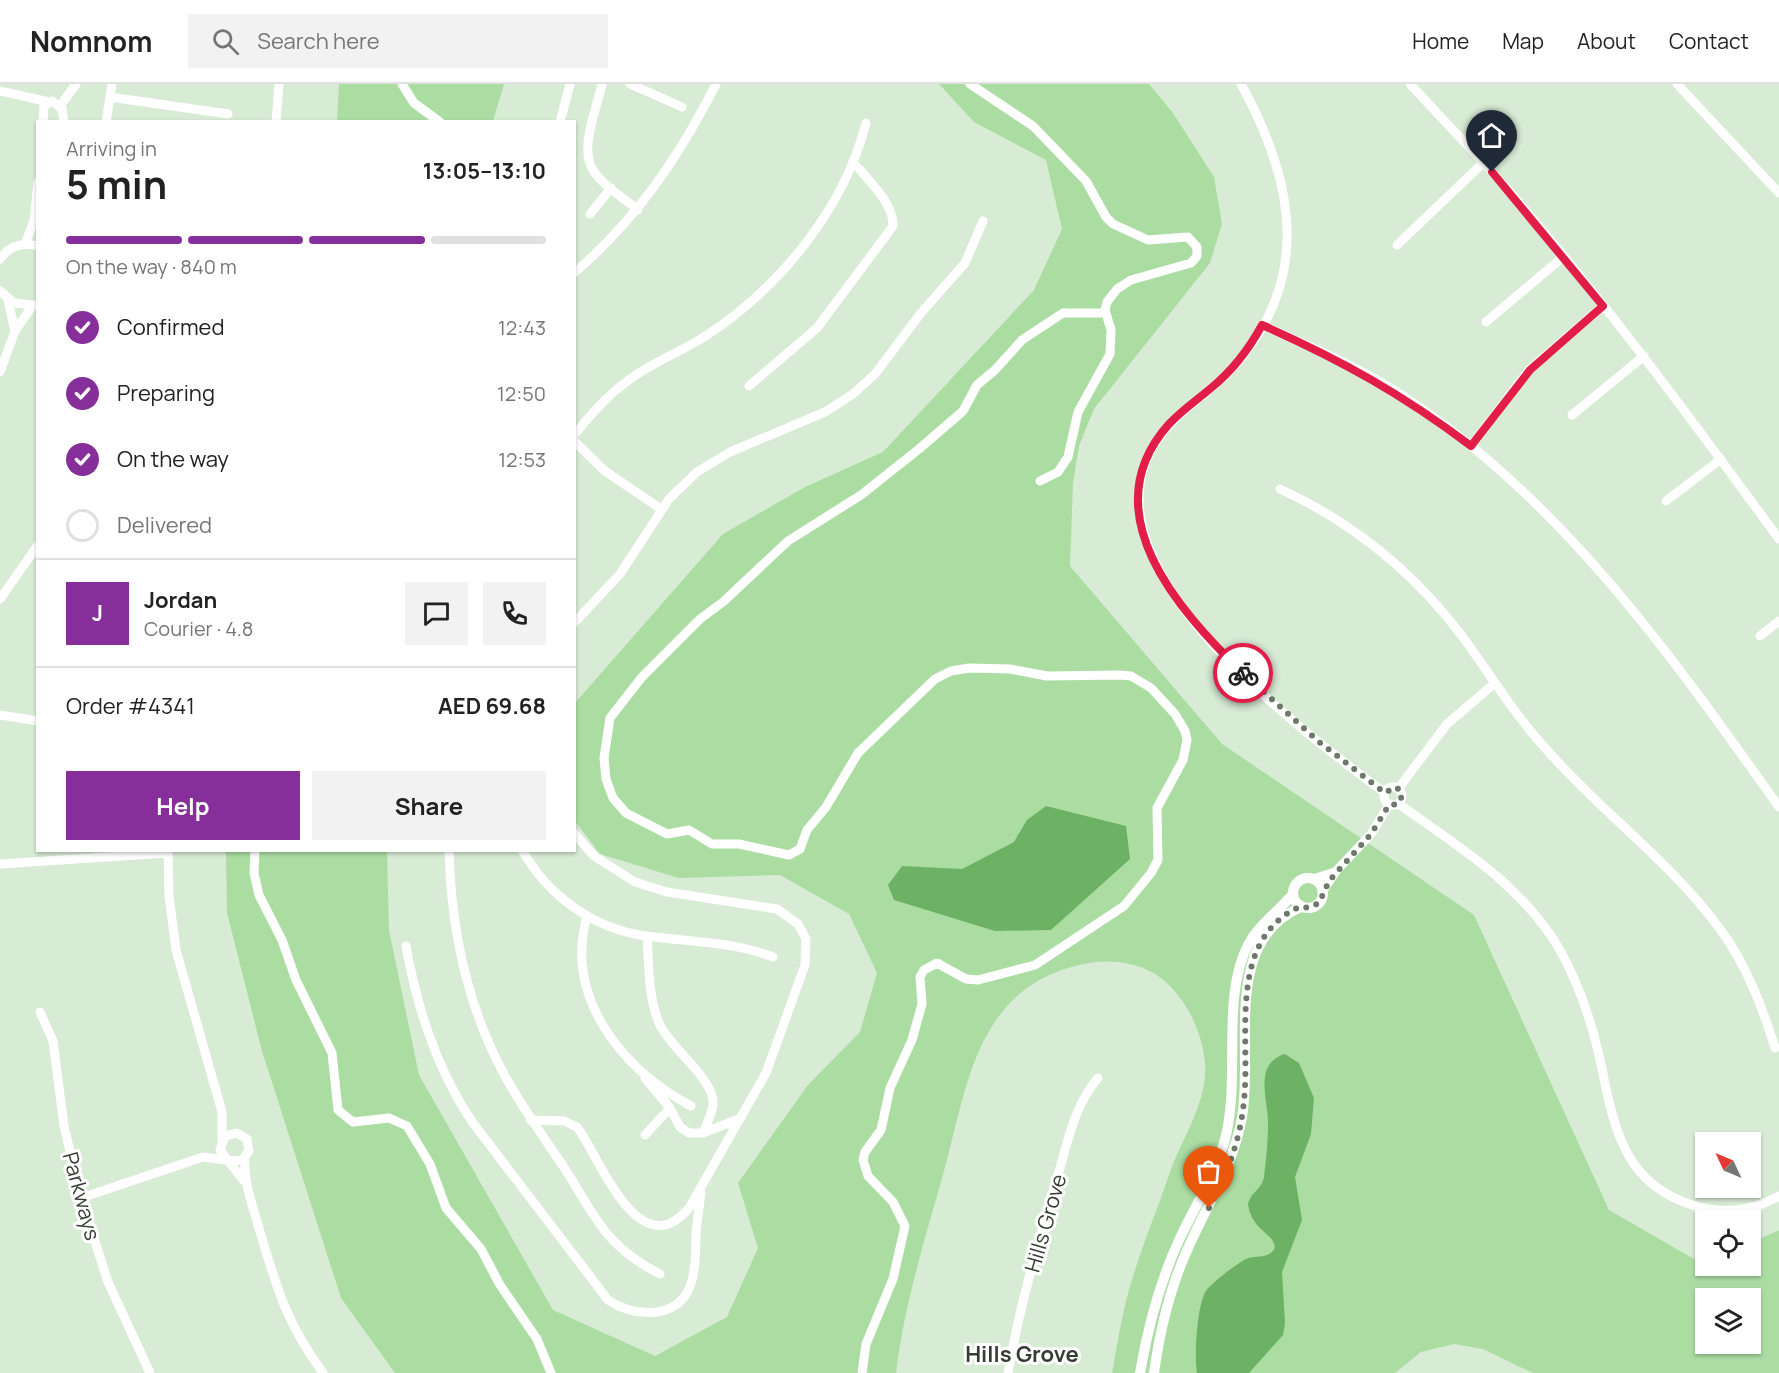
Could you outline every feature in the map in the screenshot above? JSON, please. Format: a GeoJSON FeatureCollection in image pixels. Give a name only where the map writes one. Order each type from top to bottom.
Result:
{"type":"FeatureCollection","features":[{"type":"Feature","properties":{"kind":"street"},"geometry":{"type":"LineString","coordinates":[[60,106],[76,84]]}},
{"type":"Feature","properties":{"kind":"street"},"geometry":{"type":"LineString","coordinates":[[106,120],[112,84]]}},
{"type":"Feature","properties":{"kind":"street"},"geometry":{"type":"LineString","coordinates":[[276,120],[279,84]]}},
{"type":"Feature","properties":{"kind":"street"},"geometry":{"type":"LineString","coordinates":[[402,84],[414,103],[437,120]]}},
{"type":"Feature","properties":{"kind":"street"},"geometry":{"type":"LineString","coordinates":[[561,120],[570,84]]}},
{"type":"Feature","properties":{"kind":"street"},"geometry":{"type":"LineString","coordinates":[[602,84],[587,153],[593,171],[638,210]]}},
{"type":"Feature","properties":{"kind":"street"},"geometry":{"type":"LineString","coordinates":[[630,84],[682,107]]}},
{"type":"Feature","properties":{"kind":"street"},"geometry":{"type":"LineString","coordinates":[[576,271],[638,210],[674,160],[716,84]]}},
{"type":"Feature","properties":{"kind":"street"},"geometry":{"type":"LineString","coordinates":[[970,84],[1033,126],[1086,181],[1106,217],[1113,224],[1148,240],[1184,236],[1195,243],[1197,256],[1191,263],[1131,280],[1112,296],[1105,306],[1111,330],[1110,354],[1078,412],[1068,457],[1058,472],[1040,481]]}},
{"type":"Feature","properties":{"kind":"street"},"geometry":{"type":"LineString","coordinates":[[1252,84],[1242,87],[1276,158],[1287,214],[1286,247],[1281,279],[1262,325],[1231,369],[1172,421],[1155,443],[1145,464],[1139,509],[1143,530],[1166,585],[1198,628],[1286,714],[1385,793]]}},
{"type":"Feature","properties":{"kind":"street"},"geometry":{"type":"LineString","coordinates":[[1410,84],[1564,256],[1644,356],[1779,538]]}},
{"type":"Feature","properties":{"kind":"street"},"geometry":{"type":"LineString","coordinates":[[1677,84],[1779,193]]}},
{"type":"Feature","properties":{"kind":"street"},"geometry":{"type":"LineString","coordinates":[[0,92],[60,106]]}},
{"type":"Feature","properties":{"kind":"street"},"geometry":{"type":"LineString","coordinates":[[110,97],[228,114]]}},
{"type":"Feature","properties":{"kind":"street"},"geometry":{"type":"LineString","coordinates":[[43,120],[44,106],[50,102]]}},
{"type":"Feature","properties":{"kind":"street"},"geometry":{"type":"LineString","coordinates":[[60,106],[64,120]]}},
{"type":"Feature","properties":{"kind":"street"},"geometry":{"type":"LineString","coordinates":[[576,433],[622,384],[706,336],[766,285],[824,217],[854,162],[866,123]]}},
{"type":"Feature","properties":{"kind":"street"},"geometry":{"type":"LineString","coordinates":[[749,386],[803,342],[824,320],[893,226],[893,218],[885,201],[854,162]]}},
{"type":"Feature","properties":{"kind":"street"},"geometry":{"type":"LineString","coordinates":[[1397,245],[1483,163]]}},
{"type":"Feature","properties":{"kind":"street"},"geometry":{"type":"LineString","coordinates":[[590,213],[611,188]]}},
{"type":"Feature","properties":{"kind":"street"},"geometry":{"type":"LineString","coordinates":[[25,244],[34,221],[36,202]]}},
{"type":"Feature","properties":{"kind":"street"},"geometry":{"type":"LineString","coordinates":[[576,621],[620,574],[661,509],[687,480],[713,461],[817,416],[841,403],[865,384],[885,363],[921,313],[965,263],[983,221]]}},
{"type":"Feature","properties":{"kind":"street"},"geometry":{"type":"LineString","coordinates":[[1,256],[13,247],[25,244],[36,246]]}},
{"type":"Feature","properties":{"kind":"street"},"geometry":{"type":"LineString","coordinates":[[1486,322],[1564,256]]}},
{"type":"Feature","properties":{"kind":"street"},"geometry":{"type":"LineString","coordinates":[[0,291],[8,300],[20,305],[35,304]]}},
{"type":"Feature","properties":{"kind":"street"},"geometry":{"type":"LineString","coordinates":[[8,300],[15,331]]}},
{"type":"Feature","properties":{"kind":"street"},"geometry":{"type":"LineString","coordinates":[[0,372],[15,331],[35,304]]}},
{"type":"Feature","properties":{"kind":"street"},"geometry":{"type":"LineString","coordinates":[[1471,446],[1530,370],[1603,306]]}},
{"type":"Feature","properties":{"kind":"street"},"geometry":{"type":"LineString","coordinates":[[862,1373],[866,1344],[893,1279],[905,1226],[893,1202],[868,1176],[863,1160],[865,1152],[881,1130],[890,1088],[912,1040],[922,1004],[920,977],[924,970],[937,963],[955,975],[978,980],[1035,965],[1124,906],[1157,864],[1157,808],[1183,760],[1186,750],[1185,731],[1175,714],[1151,688],[1131,676],[1080,674],[1047,676],[1010,669],[969,668],[951,671],[935,679],[858,753],[826,807],[807,830],[800,849],[789,855],[740,844],[712,844],[688,830],[661,833],[626,813],[613,798],[606,779],[604,758],[608,726],[638,681],[700,619],[723,602],[788,541],[861,495],[963,411],[977,385],[996,370],[1022,340],[1063,314],[1105,313]]}},
{"type":"Feature","properties":{"kind":"street"},"geometry":{"type":"LineString","coordinates":[[1262,325],[1342,361],[1380,382],[1471,446],[1537,506],[1623,597],[1713,712],[1779,807]]}},
{"type":"Feature","properties":{"kind":"street"},"geometry":{"type":"LineString","coordinates":[[1572,416],[1644,356]]}},
{"type":"Feature","properties":{"kind":"street"},"geometry":{"type":"LineString","coordinates":[[576,443],[605,471],[661,509]]}},
{"type":"Feature","properties":{"kind":"street"},"geometry":{"type":"LineString","coordinates":[[1665,501],[1721,459]]}},
{"type":"Feature","properties":{"kind":"street"},"geometry":{"type":"LineString","coordinates":[[1280,489],[1347,524],[1395,561],[1442,611],[1531,733],[1568,775],[1666,868],[1720,929],[1756,993],[1776,1048]]}},
{"type":"Feature","properties":{"kind":"street"},"geometry":{"type":"LineString","coordinates":[[0,599],[36,548]]}},
{"type":"Feature","properties":{"kind":"street"},"geometry":{"type":"LineString","coordinates":[[1760,636],[1779,621]]}},
{"type":"Feature","properties":{"kind":"street"},"geometry":{"type":"LineString","coordinates":[[1398,789],[1447,724],[1495,683]]}},
{"type":"Feature","properties":{"kind":"street"},"geometry":{"type":"LineString","coordinates":[[0,715],[36,722]]}},
{"type":"Feature","properties":{"kind":"street"},"geometry":{"type":"LineString","coordinates":[[1398,789],[1390,788],[1384,798],[1501,879],[1531,910],[1556,944],[1575,980],[1594,1036],[1613,1124],[1627,1154],[1649,1180],[1677,1199],[1706,1209],[1750,1208],[1779,1196]]}},
{"type":"Feature","properties":{"kind":"street"},"geometry":{"type":"LineString","coordinates":[[1322,892],[1337,870],[1402,796],[1398,789]]}},
{"type":"Feature","properties":{"kind":"street"},"geometry":{"type":"LineString","coordinates":[[531,1120],[564,1121],[577,1127],[621,1201],[637,1216],[652,1224],[667,1224],[679,1218],[689,1208],[701,1188],[766,1073],[805,965],[807,948],[803,931],[792,917],[777,909],[667,892],[635,882],[598,860],[576,835]]}},
{"type":"Feature","properties":{"kind":"street"},"geometry":{"type":"LineString","coordinates":[[0,864],[168,852],[169,896],[176,950],[222,1112],[220,1150],[246,1184]]}},
{"type":"Feature","properties":{"kind":"street"},"geometry":{"type":"LineString","coordinates":[[255,852],[254,873],[259,895],[282,940],[296,980],[332,1053],[338,1110],[352,1122],[389,1118],[406,1126],[430,1164],[446,1208],[482,1249],[500,1285],[525,1317],[551,1373]]}},
{"type":"Feature","properties":{"kind":"street"},"geometry":{"type":"LineString","coordinates":[[449,852],[454,915],[474,1002],[496,1059],[531,1120],[605,1234],[630,1258],[660,1274]]}},
{"type":"Feature","properties":{"kind":"street"},"geometry":{"type":"LineString","coordinates":[[524,852],[553,891],[587,916],[616,929],[647,936],[726,943],[773,957]]}},
{"type":"Feature","properties":{"kind":"street"},"geometry":{"type":"LineString","coordinates":[[1140,1373],[1162,1283],[1181,1237],[1212,1174],[1227,1130],[1234,1085],[1236,983],[1241,962],[1255,934],[1293,894],[1300,880],[1313,879],[1337,870]]}},
{"type":"Feature","properties":{"kind":"street"},"geometry":{"type":"LineString","coordinates":[[1293,894],[1301,906],[1308,908],[1316,906],[1321,900],[1322,892],[1313,879]]}},
{"type":"Feature","properties":{"kind":"street"},"geometry":{"type":"LineString","coordinates":[[1154,1373],[1163,1323],[1175,1280],[1219,1188],[1239,1131],[1245,1085],[1247,986],[1253,959],[1260,943],[1275,923],[1301,906]]}},
{"type":"Feature","properties":{"kind":"street"},"geometry":{"type":"LineString","coordinates":[[587,916],[582,936],[581,957],[587,990],[614,1042],[644,1073],[692,1106]]}},
{"type":"Feature","properties":{"kind":"street"},"geometry":{"type":"LineString","coordinates":[[647,936],[652,998],[659,1022],[670,1043],[712,1093],[713,1106],[704,1133]]}},
{"type":"Feature","properties":{"kind":"street"},"geometry":{"type":"LineString","coordinates":[[406,946],[419,1008],[456,1096],[473,1123],[608,1300],[624,1309],[649,1313],[670,1308],[685,1296],[695,1273],[701,1188]]}},
{"type":"Feature","properties":{"kind":"street","name":"Parkways"},"geometry":{"type":"LineString","coordinates":[[40,1012],[53,1041],[62,1117],[81,1198],[108,1282],[150,1373]]}},
{"type":"Feature","properties":{"kind":"street"},"geometry":{"type":"LineString","coordinates":[[644,1073],[651,1088],[670,1108],[684,1131],[694,1134],[704,1133],[742,1118]]}},
{"type":"Feature","properties":{"kind":"street","name":"Hills Grove"},"geometry":{"type":"LineString","coordinates":[[1008,1373],[1028,1282],[1060,1169],[1082,1101],[1098,1078]]}},
{"type":"Feature","properties":{"kind":"street"},"geometry":{"type":"LineString","coordinates":[[645,1136],[670,1108]]}},
{"type":"Feature","properties":{"kind":"street"},"geometry":{"type":"LineString","coordinates":[[222,1112],[237,1133]]}},
{"type":"Feature","properties":{"kind":"street"},"geometry":{"type":"LineString","coordinates":[[81,1198],[203,1157],[231,1133],[244,1136],[248,1143],[245,1157],[246,1184],[286,1313],[301,1342],[323,1373]]}},
{"type":"Feature","properties":{"kind":"street"},"geometry":{"type":"LineString","coordinates":[[203,1157],[229,1160],[245,1157]]}},
{"type":"Feature","properties":{"kind":"shaded area"},"geometry":{"type":"Polygon","coordinates":[[[339,84],[504,84],[493,120],[337,120],[339,84]]]}},
{"type":"Feature","properties":{"kind":"shaded area"},"geometry":{"type":"Polygon","coordinates":[[[939,84],[1149,84],[1173,113],[1214,177],[1222,224],[1210,263],[1094,409],[1079,446],[1073,483],[1070,566],[1222,744],[1474,915],[1609,1210],[1695,1260],[1695,1276],[1761,1276],[1761,1238],[1779,1230],[1779,1373],[1533,1373],[1483,1349],[1454,1344],[1421,1352],[1395,1373],[1112,1373],[1122,1318],[1133,1276],[1174,1161],[1193,1121],[1205,1078],[1205,1063],[1199,1035],[1194,1021],[1178,995],[1156,975],[1143,968],[1116,962],[1098,962],[1071,967],[1038,981],[1012,1001],[993,1025],[978,1053],[967,1084],[915,1276],[899,1348],[896,1373],[395,1373],[341,1298],[262,1051],[227,913],[226,852],[387,852],[389,930],[419,1075],[553,1310],[655,1356],[727,1317],[758,1248],[738,1183],[808,1085],[860,1032],[877,973],[849,914],[780,875],[679,878],[600,854],[576,822],[576,702],[723,534],[805,487],[883,452],[1034,290],[1062,229],[1046,160],[974,122],[939,84]]]}},
{"type":"Feature","properties":{"kind":"shaded area"},"geometry":{"type":"Polygon","coordinates":[[[1046,806],[1126,826],[1130,859],[1051,930],[995,931],[894,900],[888,885],[902,866],[962,869],[1014,842],[1027,820],[1046,806]]]}},
{"type":"Feature","properties":{"kind":"shaded area"},"geometry":{"type":"Polygon","coordinates":[[[1285,1054],[1299,1063],[1314,1098],[1311,1134],[1295,1177],[1302,1220],[1282,1272],[1285,1323],[1283,1335],[1249,1373],[1197,1373],[1197,1331],[1200,1307],[1206,1291],[1242,1261],[1269,1254],[1275,1248],[1271,1238],[1254,1220],[1248,1204],[1264,1177],[1268,1125],[1265,1075],[1275,1059],[1285,1054]]]}},
{"type":"Feature","properties":{"kind":"way so far"},"geometry":{"type":"LineString","coordinates":[[1209,1208],[1230,1161],[1242,1116],[1245,1085],[1247,986],[1256,951],[1265,935],[1287,913],[1301,906],[1308,908],[1319,903],[1322,892],[1337,870],[1361,847],[1389,805],[1396,805],[1402,799],[1400,790],[1395,787],[1387,789],[1385,793],[1350,767],[1286,714],[1243,673]]}},
{"type":"Feature","properties":{"kind":"district","name":"Hills Grove"},"geometry":{"type":"Point","coordinates":[1022,1354]}},
{"type":"Feature","properties":{"kind":"route"},"geometry":{"type":"LineString","coordinates":[[1243,673],[1186,614],[1166,585],[1144,538],[1139,497],[1143,471],[1150,451],[1172,421],[1231,369],[1256,337],[1262,325],[1342,361],[1380,382],[1438,420],[1471,446],[1511,392],[1539,360],[1603,306],[1564,256],[1492,172]]}}]}
